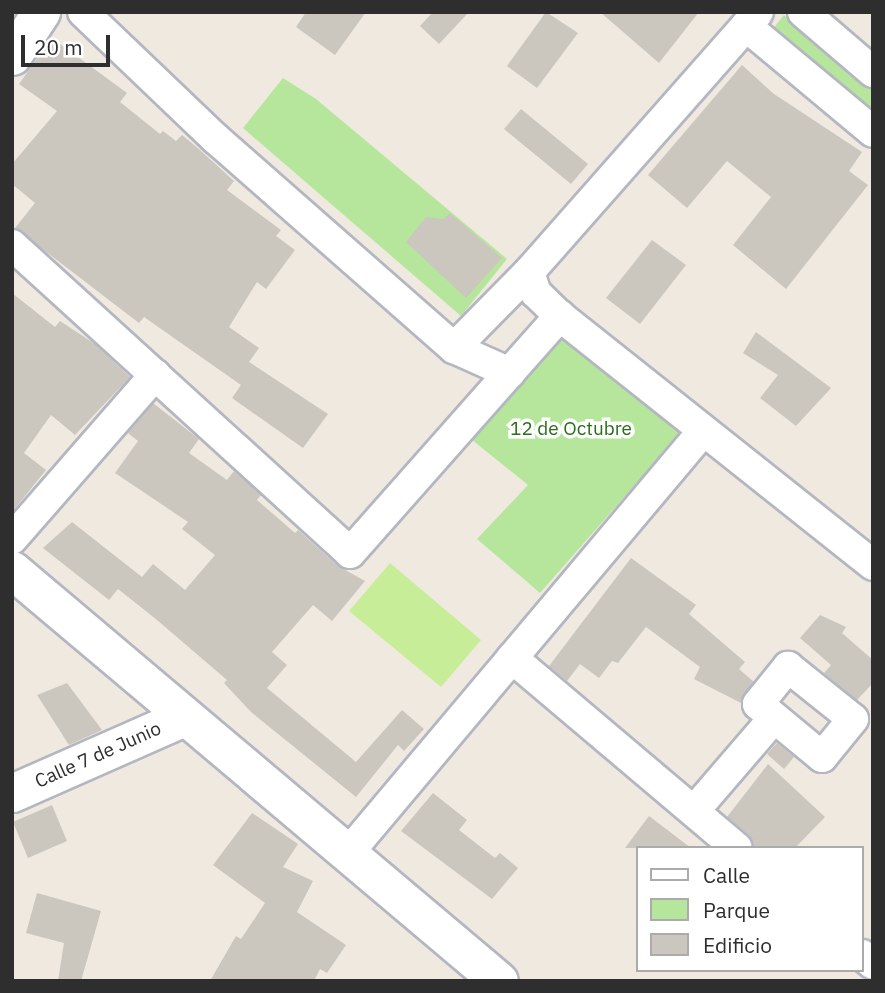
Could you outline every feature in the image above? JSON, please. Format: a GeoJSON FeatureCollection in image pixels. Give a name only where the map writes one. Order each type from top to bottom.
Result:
{"type":"FeatureCollection","features":[{"type":"Feature","properties":{"kind":"street"},"geometry":{"type":"LineString","coordinates":[[12,56],[41,12]]}},
{"type":"Feature","properties":{"kind":"street"},"geometry":{"type":"LineString","coordinates":[[83,12],[216,139],[454,348],[510,373]]}},
{"type":"Feature","properties":{"kind":"street"},"geometry":{"type":"LineString","coordinates":[[803,12],[873,72]]}},
{"type":"Feature","properties":{"kind":"street"},"geometry":{"type":"LineString","coordinates":[[454,348],[529,272],[752,19],[873,132]]}},
{"type":"Feature","properties":{"kind":"street"},"geometry":{"type":"LineString","coordinates":[[12,245],[350,553],[560,316]]}},
{"type":"Feature","properties":{"kind":"street"},"geometry":{"type":"LineString","coordinates":[[529,272],[536,293],[560,316],[873,565]]}},
{"type":"Feature","properties":{"kind":"street"},"geometry":{"type":"LineString","coordinates":[[12,539],[155,375]]}},
{"type":"Feature","properties":{"kind":"street"},"geometry":{"type":"LineString","coordinates":[[349,852],[703,431]]}},
{"type":"Feature","properties":{"kind":"street"},"geometry":{"type":"LineString","coordinates":[[12,570],[184,718],[349,852],[499,981]]}},
{"type":"Feature","properties":{"kind":"street"},"geometry":{"type":"LineString","coordinates":[[512,658],[735,846]]}},
{"type":"Feature","properties":{"kind":"street","name":"Calle 7 de Junio"},"geometry":{"type":"LineString","coordinates":[[12,793],[184,718]]}},
{"type":"Feature","properties":{"kind":"street"},"geometry":{"type":"LineString","coordinates":[[694,811],[774,718]]}},
{"type":"Feature","properties":{"kind":"green space"},"geometry":{"type":"Polygon","coordinates":[[[784,15],[873,90],[873,115],[771,31],[784,15]]]}},
{"type":"Feature","properties":{"kind":"green space"},"geometry":{"type":"Polygon","coordinates":[[[283,78],[316,99],[507,259],[461,316],[243,128],[283,78]]]}},
{"type":"Feature","properties":{"kind":"green space","name":"12 de Octubre"},"geometry":{"type":"Polygon","coordinates":[[[558,332],[683,430],[540,593],[477,539],[528,485],[466,435],[558,332]]]}},
{"type":"Feature","properties":{"kind":"green space"},"geometry":{"type":"Polygon","coordinates":[[[390,563],[481,640],[441,687],[349,611],[390,563]]]}},
{"type":"Feature","properties":{"kind":"building"},"geometry":{"type":"Polygon","coordinates":[[[306,12],[366,12],[335,55],[296,27],[306,12]]]}},
{"type":"Feature","properties":{"kind":"building"},"geometry":{"type":"Polygon","coordinates":[[[433,12],[469,12],[439,44],[420,26],[433,12]]]}},
{"type":"Feature","properties":{"kind":"building"},"geometry":{"type":"Polygon","coordinates":[[[546,12],[578,33],[537,88],[507,66],[546,12]]]}},
{"type":"Feature","properties":{"kind":"building"},"geometry":{"type":"Polygon","coordinates":[[[600,12],[699,12],[659,63],[600,12]]]}},
{"type":"Feature","properties":{"kind":"building"},"geometry":{"type":"Polygon","coordinates":[[[52,38],[127,93],[120,102],[160,134],[163,131],[176,141],[182,135],[200,150],[234,181],[227,190],[281,230],[276,236],[295,250],[266,289],[257,282],[229,327],[259,348],[249,362],[328,414],[303,448],[232,398],[241,385],[144,317],[139,323],[15,228],[35,203],[12,184],[12,164],[57,111],[19,84],[52,38]]]}},
{"type":"Feature","properties":{"kind":"building"},"geometry":{"type":"Polygon","coordinates":[[[742,65],[774,94],[862,152],[849,171],[868,185],[786,289],[733,245],[771,197],[727,161],[687,208],[648,175],[742,65]]]}},
{"type":"Feature","properties":{"kind":"building"},"geometry":{"type":"Polygon","coordinates":[[[521,109],[588,164],[571,184],[504,129],[521,109]]]}},
{"type":"Feature","properties":{"kind":"building"},"geometry":{"type":"Polygon","coordinates":[[[450,213],[502,258],[466,298],[406,242],[426,217],[444,219],[450,213]]]}},
{"type":"Feature","properties":{"kind":"building"},"geometry":{"type":"Polygon","coordinates":[[[652,240],[686,265],[640,324],[606,298],[652,240]]]}},
{"type":"Feature","properties":{"kind":"building"},"geometry":{"type":"Polygon","coordinates":[[[12,293],[55,327],[60,321],[95,344],[130,377],[75,435],[51,415],[24,453],[46,470],[12,512],[12,293]]]}},
{"type":"Feature","properties":{"kind":"building"},"geometry":{"type":"Polygon","coordinates":[[[756,332],[831,388],[796,426],[760,398],[778,375],[743,353],[756,332]]]}},
{"type":"Feature","properties":{"kind":"building"},"geometry":{"type":"Polygon","coordinates":[[[153,403],[199,439],[189,453],[227,480],[234,471],[261,495],[257,500],[295,533],[298,530],[338,566],[365,581],[332,621],[313,605],[272,652],[287,665],[267,688],[356,762],[402,710],[424,729],[404,751],[398,745],[356,797],[251,712],[224,683],[227,680],[157,620],[118,589],[109,600],[43,548],[72,522],[142,577],[153,564],[185,590],[215,555],[182,529],[188,522],[115,473],[138,441],[128,433],[153,403]]]}},
{"type":"Feature","properties":{"kind":"building"},"geometry":{"type":"Polygon","coordinates":[[[631,558],[696,605],[689,614],[745,662],[739,669],[754,682],[741,703],[694,679],[700,667],[646,627],[618,663],[612,661],[599,678],[580,664],[567,681],[549,666],[631,558]]]}},
{"type":"Feature","properties":{"kind":"building"},"geometry":{"type":"Polygon","coordinates":[[[820,615],[846,627],[842,633],[873,660],[873,683],[857,700],[824,673],[831,665],[800,638],[820,615]]]}},
{"type":"Feature","properties":{"kind":"building"},"geometry":{"type":"Polygon","coordinates":[[[67,683],[102,730],[69,745],[37,695],[67,683]]]}},
{"type":"Feature","properties":{"kind":"building"},"geometry":{"type":"Polygon","coordinates":[[[777,743],[794,757],[784,769],[767,754],[777,743]]]}},
{"type":"Feature","properties":{"kind":"building"},"geometry":{"type":"Polygon","coordinates":[[[768,764],[825,817],[797,846],[753,846],[749,835],[727,817],[768,764]]]}},
{"type":"Feature","properties":{"kind":"building"},"geometry":{"type":"Polygon","coordinates":[[[433,793],[467,820],[459,830],[495,858],[500,853],[518,868],[492,899],[401,831],[433,793]]]}},
{"type":"Feature","properties":{"kind":"building"},"geometry":{"type":"Polygon","coordinates":[[[52,805],[67,841],[28,858],[13,822],[52,805]]]}},
{"type":"Feature","properties":{"kind":"building"},"geometry":{"type":"Polygon","coordinates":[[[252,813],[298,844],[283,867],[313,881],[297,912],[346,945],[327,973],[320,969],[314,981],[210,981],[236,936],[241,939],[265,903],[213,865],[252,813]]]}},
{"type":"Feature","properties":{"kind":"building"},"geometry":{"type":"Polygon","coordinates":[[[649,816],[688,846],[636,846],[625,848],[649,816]]]}},
{"type":"Feature","properties":{"kind":"building"},"geometry":{"type":"Polygon","coordinates":[[[37,893],[101,911],[81,981],[58,981],[64,943],[26,933],[37,893]]]}}]}
